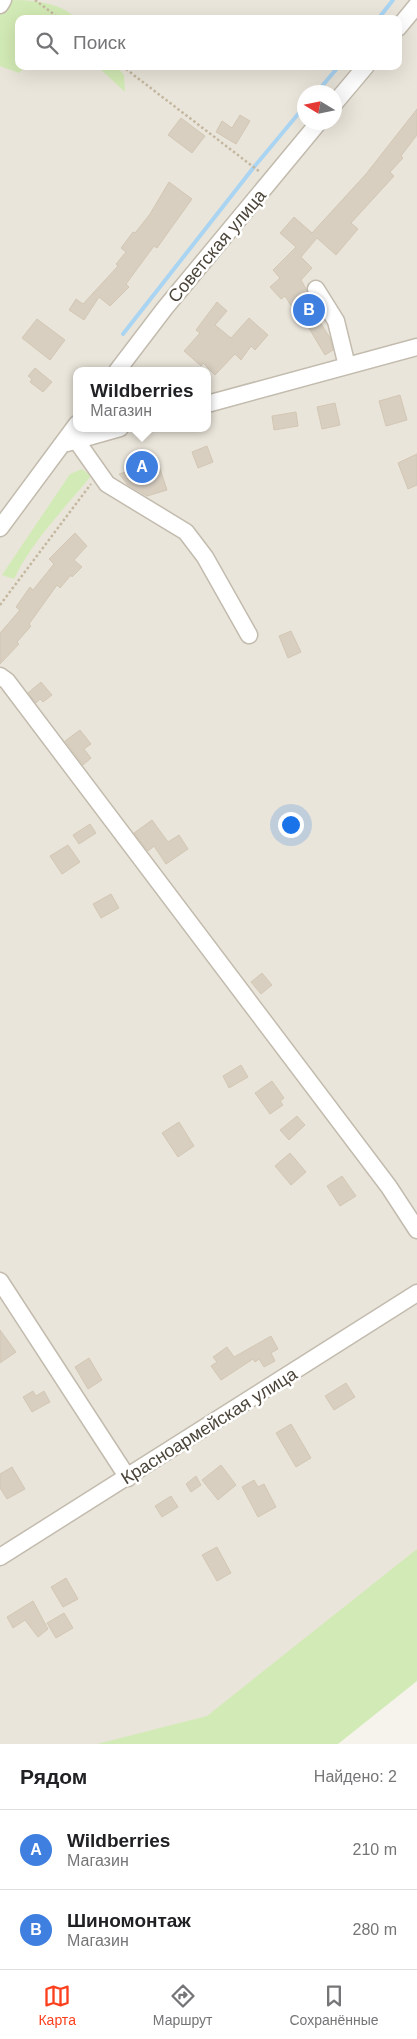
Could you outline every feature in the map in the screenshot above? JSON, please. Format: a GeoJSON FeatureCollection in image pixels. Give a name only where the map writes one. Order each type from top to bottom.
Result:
{"type":"FeatureCollection","features":[{"type":"Feature","properties":{"kind":"street"},"geometry":{"type":"LineString","coordinates":[[0,5],[3,0]]}},
{"type":"Feature","properties":{"kind":"street"},"geometry":{"type":"LineString","coordinates":[[402,23],[417,5]]}},
{"type":"Feature","properties":{"kind":"street"},"geometry":{"type":"LineString","coordinates":[[342,94],[363,70]]}},
{"type":"Feature","properties":{"kind":"street","name":"Советская улица"},"geometry":{"type":"LineString","coordinates":[[121,367],[165,308],[312,130]]}},
{"type":"Feature","properties":{"kind":"street"},"geometry":{"type":"LineString","coordinates":[[316,289],[336,321],[347,366]]}},
{"type":"Feature","properties":{"kind":"street"},"geometry":{"type":"LineString","coordinates":[[211,403],[417,347]]}},
{"type":"Feature","properties":{"kind":"street"},"geometry":{"type":"LineString","coordinates":[[0,528],[72,436],[96,432]]}},
{"type":"Feature","properties":{"kind":"street"},"geometry":{"type":"LineString","coordinates":[[72,436],[107,484],[186,532],[205,557],[249,634]]}},
{"type":"Feature","properties":{"kind":"street"},"geometry":{"type":"LineString","coordinates":[[0,676],[8,681],[389,1187],[417,1230]]}},
{"type":"Feature","properties":{"kind":"street"},"geometry":{"type":"LineString","coordinates":[[0,1281],[128,1478]]}},
{"type":"Feature","properties":{"kind":"street","name":"Красноармейская улица"},"geometry":{"type":"LineString","coordinates":[[0,1557],[128,1478],[417,1293]]}},
{"type":"Feature","properties":{"kind":"path"},"geometry":{"type":"LineString","coordinates":[[35,0],[55,15]]}},
{"type":"Feature","properties":{"kind":"path"},"geometry":{"type":"LineString","coordinates":[[127,70],[271,180]]}},
{"type":"Feature","properties":{"kind":"path"},"geometry":{"type":"LineString","coordinates":[[0,605],[100,474]]}},
{"type":"Feature","properties":{"kind":"shaded area"},"geometry":{"type":"Polygon","coordinates":[[[0,0],[417,0],[417,1609],[242,1744],[0,1744],[0,0]]]}},
{"type":"Feature","properties":{"kind":"green space"},"geometry":{"type":"Polygon","coordinates":[[[0,0],[42,2],[61,8],[72,15],[15,15],[15,70],[22,70],[19,73],[0,66],[0,0]]]}},
{"type":"Feature","properties":{"kind":"green space"},"geometry":{"type":"Polygon","coordinates":[[[101,70],[120,70],[124,75],[125,92],[101,70]]]}},
{"type":"Feature","properties":{"kind":"green space"},"geometry":{"type":"Polygon","coordinates":[[[82,469],[91,476],[39,538],[14,579],[2,575],[70,474],[82,469]]]}},
{"type":"Feature","properties":{"kind":"green space"},"geometry":{"type":"Polygon","coordinates":[[[417,1549],[417,1681],[338,1744],[97,1744],[207,1716],[417,1549]]]}},
{"type":"Feature","properties":{"kind":"building"},"geometry":{"type":"Polygon","coordinates":[[[417,109],[417,135],[401,156],[403,158],[390,172],[394,176],[351,223],[358,229],[336,255],[317,238],[301,257],[312,268],[301,280],[322,317],[318,319],[330,338],[333,350],[325,355],[307,325],[303,325],[285,296],[281,299],[270,287],[280,278],[273,270],[296,247],[280,233],[294,217],[312,233],[366,174],[417,109]]]}},
{"type":"Feature","properties":{"kind":"building"},"geometry":{"type":"Polygon","coordinates":[[[240,115],[250,121],[236,144],[216,132],[222,121],[232,128],[240,115]]]}},
{"type":"Feature","properties":{"kind":"building"},"geometry":{"type":"Polygon","coordinates":[[[181,118],[205,136],[192,153],[168,135],[181,118]]]}},
{"type":"Feature","properties":{"kind":"building"},"geometry":{"type":"Polygon","coordinates":[[[169,182],[192,199],[157,248],[154,246],[126,284],[129,287],[110,306],[99,297],[84,320],[69,310],[76,299],[83,304],[118,266],[116,264],[126,252],[121,248],[150,214],[169,182]]]}},
{"type":"Feature","properties":{"kind":"building"},"geometry":{"type":"Polygon","coordinates":[[[217,302],[227,311],[215,325],[231,338],[249,318],[268,335],[255,350],[251,346],[241,360],[235,354],[215,375],[211,371],[211,367],[207,367],[203,363],[201,366],[184,351],[200,333],[196,330],[217,302]]]}},
{"type":"Feature","properties":{"kind":"building"},"geometry":{"type":"Polygon","coordinates":[[[37,319],[65,340],[50,360],[22,338],[37,319]]]}},
{"type":"Feature","properties":{"kind":"building"},"geometry":{"type":"Polygon","coordinates":[[[35,368],[52,382],[43,392],[30,382],[32,379],[28,376],[35,368]]]}},
{"type":"Feature","properties":{"kind":"building"},"geometry":{"type":"Polygon","coordinates":[[[400,395],[407,420],[386,426],[379,401],[400,395]]]}},
{"type":"Feature","properties":{"kind":"building"},"geometry":{"type":"Polygon","coordinates":[[[335,403],[340,425],[322,429],[317,407],[335,403]]]}},
{"type":"Feature","properties":{"kind":"building"},"geometry":{"type":"Polygon","coordinates":[[[296,412],[298,426],[274,430],[272,416],[296,412]]]}},
{"type":"Feature","properties":{"kind":"building"},"geometry":{"type":"Polygon","coordinates":[[[207,446],[213,462],[198,468],[192,452],[207,446]]]}},
{"type":"Feature","properties":{"kind":"building"},"geometry":{"type":"Polygon","coordinates":[[[417,454],[417,485],[408,489],[398,463],[417,454]]]}},
{"type":"Feature","properties":{"kind":"building"},"geometry":{"type":"Polygon","coordinates":[[[158,463],[167,490],[147,496],[128,485],[119,474],[158,463]]]}},
{"type":"Feature","properties":{"kind":"building"},"geometry":{"type":"Polygon","coordinates":[[[75,533],[87,546],[74,560],[82,567],[72,577],[71,575],[60,588],[57,585],[29,624],[31,626],[17,642],[19,644],[0,664],[0,633],[20,610],[16,607],[30,587],[33,590],[54,564],[49,559],[75,533]]]}},
{"type":"Feature","properties":{"kind":"building"},"geometry":{"type":"Polygon","coordinates":[[[291,631],[301,652],[288,658],[279,636],[291,631]]]}},
{"type":"Feature","properties":{"kind":"building"},"geometry":{"type":"Polygon","coordinates":[[[41,682],[52,695],[43,702],[40,699],[36,703],[28,693],[41,682]]]}},
{"type":"Feature","properties":{"kind":"building"},"geometry":{"type":"Polygon","coordinates":[[[80,730],[91,744],[84,749],[91,758],[83,765],[65,741],[80,730]]]}},
{"type":"Feature","properties":{"kind":"building"},"geometry":{"type":"Polygon","coordinates":[[[152,820],[168,842],[179,835],[188,849],[166,864],[154,846],[148,851],[134,833],[152,820]]]}},
{"type":"Feature","properties":{"kind":"building"},"geometry":{"type":"Polygon","coordinates":[[[90,824],[96,833],[79,844],[73,835],[90,824]]]}},
{"type":"Feature","properties":{"kind":"building"},"geometry":{"type":"Polygon","coordinates":[[[68,845],[80,862],[62,874],[50,856],[68,845]]]}},
{"type":"Feature","properties":{"kind":"building"},"geometry":{"type":"Polygon","coordinates":[[[111,894],[119,908],[101,918],[93,904],[111,894]]]}},
{"type":"Feature","properties":{"kind":"building"},"geometry":{"type":"Polygon","coordinates":[[[262,973],[272,985],[261,994],[251,982],[262,973]]]}},
{"type":"Feature","properties":{"kind":"building"},"geometry":{"type":"Polygon","coordinates":[[[241,1065],[248,1077],[229,1088],[223,1076],[241,1065]]]}},
{"type":"Feature","properties":{"kind":"building"},"geometry":{"type":"Polygon","coordinates":[[[272,1081],[284,1098],[280,1101],[283,1105],[270,1114],[255,1093],[272,1081]]]}},
{"type":"Feature","properties":{"kind":"building"},"geometry":{"type":"Polygon","coordinates":[[[297,1116],[305,1125],[289,1140],[280,1130],[297,1116]]]}},
{"type":"Feature","properties":{"kind":"building"},"geometry":{"type":"Polygon","coordinates":[[[179,1122],[194,1146],[178,1157],[162,1133],[179,1122]]]}},
{"type":"Feature","properties":{"kind":"building"},"geometry":{"type":"Polygon","coordinates":[[[290,1153],[306,1172],[291,1185],[275,1166],[290,1153]]]}},
{"type":"Feature","properties":{"kind":"building"},"geometry":{"type":"Polygon","coordinates":[[[342,1176],[356,1196],[340,1206],[327,1186],[342,1176]]]}},
{"type":"Feature","properties":{"kind":"building"},"geometry":{"type":"Polygon","coordinates":[[[0,1330],[16,1352],[0,1363],[0,1330]]]}},
{"type":"Feature","properties":{"kind":"building"},"geometry":{"type":"Polygon","coordinates":[[[271,1336],[278,1349],[271,1353],[275,1361],[264,1367],[259,1359],[255,1362],[253,1359],[221,1380],[211,1366],[217,1362],[213,1357],[227,1347],[234,1357],[271,1336]]]}},
{"type":"Feature","properties":{"kind":"building"},"geometry":{"type":"Polygon","coordinates":[[[89,1358],[102,1380],[88,1389],[75,1367],[89,1358]]]}},
{"type":"Feature","properties":{"kind":"building"},"geometry":{"type":"Polygon","coordinates":[[[346,1383],[355,1397],[334,1410],[325,1396],[346,1383]]]}},
{"type":"Feature","properties":{"kind":"building"},"geometry":{"type":"Polygon","coordinates":[[[33,1391],[36,1396],[44,1391],[50,1402],[32,1412],[23,1397],[33,1391]]]}},
{"type":"Feature","properties":{"kind":"building"},"geometry":{"type":"Polygon","coordinates":[[[291,1424],[311,1458],[296,1467],[276,1433],[291,1424]]]}},
{"type":"Feature","properties":{"kind":"building"},"geometry":{"type":"Polygon","coordinates":[[[221,1465],[236,1485],[218,1500],[202,1480],[221,1465]]]}},
{"type":"Feature","properties":{"kind":"building"},"geometry":{"type":"Polygon","coordinates":[[[12,1467],[25,1489],[7,1499],[0,1488],[0,1474],[12,1467]]]}},
{"type":"Feature","properties":{"kind":"building"},"geometry":{"type":"Polygon","coordinates":[[[196,1476],[201,1485],[191,1492],[186,1484],[196,1476]]]}},
{"type":"Feature","properties":{"kind":"building"},"geometry":{"type":"Polygon","coordinates":[[[254,1480],[258,1487],[264,1484],[276,1507],[258,1517],[242,1487],[254,1480]]]}},
{"type":"Feature","properties":{"kind":"building"},"geometry":{"type":"Polygon","coordinates":[[[171,1496],[178,1507],[162,1517],[155,1506],[171,1496]]]}},
{"type":"Feature","properties":{"kind":"building"},"geometry":{"type":"Polygon","coordinates":[[[217,1547],[231,1573],[217,1581],[202,1555],[217,1547]]]}},
{"type":"Feature","properties":{"kind":"building"},"geometry":{"type":"Polygon","coordinates":[[[66,1578],[78,1599],[63,1607],[51,1587],[66,1578]]]}},
{"type":"Feature","properties":{"kind":"building"},"geometry":{"type":"Polygon","coordinates":[[[33,1601],[48,1629],[38,1637],[25,1620],[13,1628],[7,1617],[33,1601]]]}},
{"type":"Feature","properties":{"kind":"building"},"geometry":{"type":"Polygon","coordinates":[[[64,1613],[73,1628],[56,1638],[47,1623],[64,1613]]]}},
{"type":"Feature","properties":{"kind":"waterway"},"geometry":{"type":"LineString","coordinates":[[381,15],[393,0]]}},
{"type":"Feature","properties":{"kind":"waterway"},"geometry":{"type":"LineString","coordinates":[[323,85],[336,70]]}},
{"type":"Feature","properties":{"kind":"waterway"},"geometry":{"type":"LineString","coordinates":[[123,334],[254,167],[297,115]]}},
{"type":"Feature","properties":{"kind":"place","name":"Шиномонтаж"},"geometry":{"type":"Point","coordinates":[309,310]}},
{"type":"Feature","properties":{"kind":"place","name":"Wildberries"},"geometry":{"type":"Point","coordinates":[142,467]}}]}
